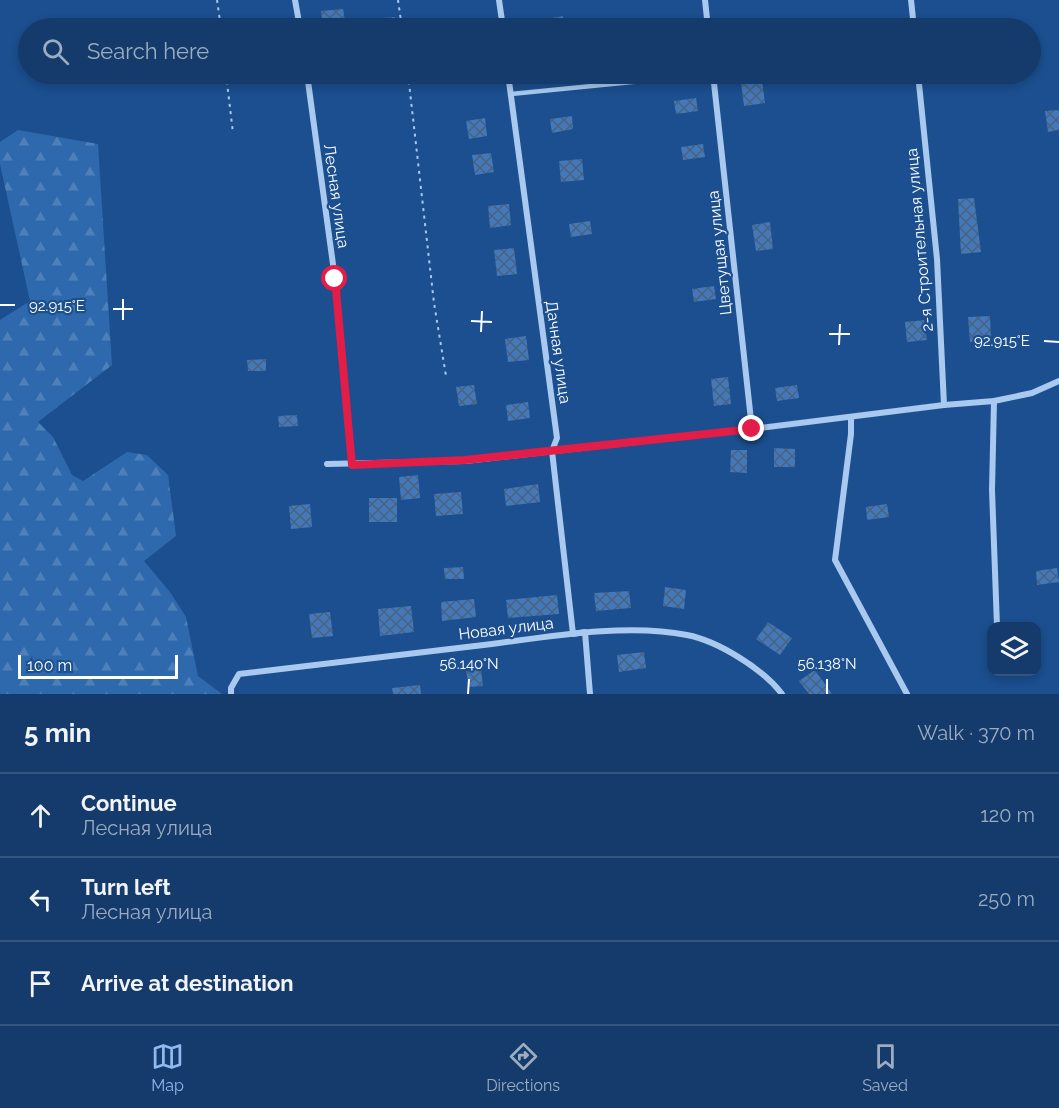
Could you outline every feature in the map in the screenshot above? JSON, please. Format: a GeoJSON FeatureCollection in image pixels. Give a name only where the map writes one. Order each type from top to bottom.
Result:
{"type":"FeatureCollection","features":[{"type":"Feature","properties":{"kind":"street"},"geometry":{"type":"LineString","coordinates":[[295,0],[298,18]]}},
{"type":"Feature","properties":{"kind":"street"},"geometry":{"type":"LineString","coordinates":[[499,0],[502,18]]}},
{"type":"Feature","properties":{"kind":"street"},"geometry":{"type":"LineString","coordinates":[[705,0],[707,18]]}},
{"type":"Feature","properties":{"kind":"street"},"geometry":{"type":"LineString","coordinates":[[911,0],[913,18]]}},
{"type":"Feature","properties":{"kind":"street","name":"Лесная улица"},"geometry":{"type":"LineString","coordinates":[[308,84],[335,279],[352,465]]}},
{"type":"Feature","properties":{"kind":"street","name":"Дачная улица"},"geometry":{"type":"LineString","coordinates":[[510,84],[557,438],[552,451],[573,634]]}},
{"type":"Feature","properties":{"kind":"street","name":"Цветущая улица"},"geometry":{"type":"LineString","coordinates":[[714,84],[752,429]]}},
{"type":"Feature","properties":{"kind":"street","name":"2-я Строительная улица"},"geometry":{"type":"LineString","coordinates":[[919,84],[937,259],[944,405]]}},
{"type":"Feature","properties":{"kind":"street"},"geometry":{"type":"LineString","coordinates":[[327,464],[465,460],[851,418],[944,405],[994,401],[1032,393],[1059,381]]}},
{"type":"Feature","properties":{"kind":"street"},"geometry":{"type":"LineString","coordinates":[[994,401],[992,490],[997,622]]}},
{"type":"Feature","properties":{"kind":"street"},"geometry":{"type":"LineString","coordinates":[[851,418],[835,560],[906,694]]}},
{"type":"Feature","properties":{"kind":"street"},"geometry":{"type":"LineString","coordinates":[[573,634],[657,631],[689,635],[732,653],[772,681],[782,694]]}},
{"type":"Feature","properties":{"kind":"street"},"geometry":{"type":"LineString","coordinates":[[585,632],[590,694]]}},
{"type":"Feature","properties":{"kind":"street","name":"Новая улица"},"geometry":{"type":"LineString","coordinates":[[231,694],[231,688],[239,674],[573,634]]}},
{"type":"Feature","properties":{"kind":"lane"},"geometry":{"type":"LineString","coordinates":[[511,94],[612,84]]}},
{"type":"Feature","properties":{"kind":"path"},"geometry":{"type":"LineString","coordinates":[[217,0],[219,18]]}},
{"type":"Feature","properties":{"kind":"path"},"geometry":{"type":"LineString","coordinates":[[398,0],[401,18]]}},
{"type":"Feature","properties":{"kind":"path"},"geometry":{"type":"LineString","coordinates":[[227,84],[233,133]]}},
{"type":"Feature","properties":{"kind":"path"},"geometry":{"type":"LineString","coordinates":[[409,84],[434,303],[446,376]]}},
{"type":"Feature","properties":{"kind":"green space"},"geometry":{"type":"Polygon","coordinates":[[[18,130],[98,144],[112,365],[38,422],[53,437],[72,475],[83,481],[127,452],[147,455],[168,475],[176,536],[144,561],[170,592],[186,617],[198,676],[222,694],[0,694],[0,320],[30,301],[0,164],[0,142],[18,130]]]}},
{"type":"Feature","properties":{"kind":"building"},"geometry":{"type":"Polygon","coordinates":[[[343,9],[344,18],[322,18],[321,11],[343,9]]]}},
{"type":"Feature","properties":{"kind":"building"},"geometry":{"type":"Polygon","coordinates":[[[741,84],[763,84],[765,103],[744,106],[741,84]]]}},
{"type":"Feature","properties":{"kind":"building"},"geometry":{"type":"Polygon","coordinates":[[[696,98],[698,111],[676,114],[674,101],[696,98]]]}},
{"type":"Feature","properties":{"kind":"building"},"geometry":{"type":"Polygon","coordinates":[[[1059,110],[1059,130],[1048,132],[1045,111],[1059,110]]]}},
{"type":"Feature","properties":{"kind":"building"},"geometry":{"type":"Polygon","coordinates":[[[572,116],[573,129],[552,133],[550,119],[572,116]]]}},
{"type":"Feature","properties":{"kind":"building"},"geometry":{"type":"Polygon","coordinates":[[[485,118],[487,136],[469,139],[466,121],[485,118]]]}},
{"type":"Feature","properties":{"kind":"building"},"geometry":{"type":"Polygon","coordinates":[[[703,144],[705,157],[683,160],[681,147],[703,144]]]}},
{"type":"Feature","properties":{"kind":"building"},"geometry":{"type":"Polygon","coordinates":[[[491,153],[494,172],[475,175],[472,155],[491,153]]]}},
{"type":"Feature","properties":{"kind":"building"},"geometry":{"type":"Polygon","coordinates":[[[582,159],[584,180],[561,182],[559,161],[582,159]]]}},
{"type":"Feature","properties":{"kind":"building"},"geometry":{"type":"Polygon","coordinates":[[[974,198],[981,252],[961,254],[958,199],[974,198]]]}},
{"type":"Feature","properties":{"kind":"building"},"geometry":{"type":"Polygon","coordinates":[[[509,204],[511,225],[490,228],[488,206],[509,204]]]}},
{"type":"Feature","properties":{"kind":"building"},"geometry":{"type":"Polygon","coordinates":[[[590,221],[592,234],[571,237],[569,224],[590,221]]]}},
{"type":"Feature","properties":{"kind":"building"},"geometry":{"type":"Polygon","coordinates":[[[770,222],[773,249],[756,251],[752,225],[770,222]]]}},
{"type":"Feature","properties":{"kind":"building"},"geometry":{"type":"Polygon","coordinates":[[[514,248],[517,274],[497,276],[494,250],[514,248]]]}},
{"type":"Feature","properties":{"kind":"building"},"geometry":{"type":"Polygon","coordinates":[[[714,286],[716,299],[694,302],[692,289],[714,286]]]}},
{"type":"Feature","properties":{"kind":"building"},"geometry":{"type":"Polygon","coordinates":[[[990,316],[991,341],[970,342],[968,317],[990,316]]]}},
{"type":"Feature","properties":{"kind":"building"},"geometry":{"type":"Polygon","coordinates":[[[924,320],[927,340],[907,342],[905,322],[924,320]]]}},
{"type":"Feature","properties":{"kind":"building"},"geometry":{"type":"Polygon","coordinates":[[[526,336],[529,360],[508,362],[505,339],[526,336]]]}},
{"type":"Feature","properties":{"kind":"building"},"geometry":{"type":"Polygon","coordinates":[[[266,359],[266,371],[248,371],[247,360],[266,359]]]}},
{"type":"Feature","properties":{"kind":"building"},"geometry":{"type":"Polygon","coordinates":[[[728,377],[731,404],[714,406],[711,379],[728,377]]]}},
{"type":"Feature","properties":{"kind":"building"},"geometry":{"type":"Polygon","coordinates":[[[474,385],[477,404],[459,406],[456,387],[474,385]]]}},
{"type":"Feature","properties":{"kind":"building"},"geometry":{"type":"Polygon","coordinates":[[[797,385],[799,398],[777,401],[775,388],[797,385]]]}},
{"type":"Feature","properties":{"kind":"building"},"geometry":{"type":"Polygon","coordinates":[[[528,402],[530,418],[508,421],[506,405],[528,402]]]}},
{"type":"Feature","properties":{"kind":"building"},"geometry":{"type":"Polygon","coordinates":[[[297,415],[298,426],[279,427],[278,416],[297,415]]]}},
{"type":"Feature","properties":{"kind":"building"},"geometry":{"type":"Polygon","coordinates":[[[774,448],[795,449],[795,467],[774,467],[774,448]]]}},
{"type":"Feature","properties":{"kind":"building"},"geometry":{"type":"Polygon","coordinates":[[[731,450],[747,450],[747,473],[730,472],[731,450]]]}},
{"type":"Feature","properties":{"kind":"building"},"geometry":{"type":"Polygon","coordinates":[[[418,475],[420,498],[401,500],[399,477],[418,475]]]}},
{"type":"Feature","properties":{"kind":"building"},"geometry":{"type":"Polygon","coordinates":[[[538,484],[540,502],[506,506],[504,489],[538,484]]]}},
{"type":"Feature","properties":{"kind":"building"},"geometry":{"type":"Polygon","coordinates":[[[461,492],[463,514],[436,516],[434,494],[461,492]]]}},
{"type":"Feature","properties":{"kind":"building"},"geometry":{"type":"Polygon","coordinates":[[[369,498],[397,498],[397,522],[369,522],[369,498]]]}},
{"type":"Feature","properties":{"kind":"building"},"geometry":{"type":"Polygon","coordinates":[[[310,504],[312,527],[291,529],[289,506],[310,504]]]}},
{"type":"Feature","properties":{"kind":"building"},"geometry":{"type":"Polygon","coordinates":[[[887,504],[889,517],[867,520],[866,507],[887,504]]]}},
{"type":"Feature","properties":{"kind":"building"},"geometry":{"type":"Polygon","coordinates":[[[463,567],[464,579],[445,579],[444,568],[463,567]]]}},
{"type":"Feature","properties":{"kind":"building"},"geometry":{"type":"Polygon","coordinates":[[[1057,568],[1059,582],[1037,585],[1036,571],[1057,568]]]}},
{"type":"Feature","properties":{"kind":"building"},"geometry":{"type":"Polygon","coordinates":[[[665,587],[686,590],[684,609],[663,606],[665,587]]]}},
{"type":"Feature","properties":{"kind":"building"},"geometry":{"type":"Polygon","coordinates":[[[629,591],[631,608],[596,611],[594,593],[629,591]]]}},
{"type":"Feature","properties":{"kind":"building"},"geometry":{"type":"Polygon","coordinates":[[[557,595],[559,614],[508,618],[506,600],[557,595]]]}},
{"type":"Feature","properties":{"kind":"building"},"geometry":{"type":"Polygon","coordinates":[[[474,599],[476,617],[442,621],[441,602],[474,599]]]}},
{"type":"Feature","properties":{"kind":"building"},"geometry":{"type":"Polygon","coordinates":[[[411,606],[414,632],[380,636],[378,609],[411,606]]]}},
{"type":"Feature","properties":{"kind":"building"},"geometry":{"type":"Polygon","coordinates":[[[330,612],[333,636],[312,638],[309,614],[330,612]]]}},
{"type":"Feature","properties":{"kind":"building"},"geometry":{"type":"Polygon","coordinates":[[[768,622],[792,638],[780,655],[756,639],[768,622]]]}},
{"type":"Feature","properties":{"kind":"building"},"geometry":{"type":"Polygon","coordinates":[[[644,652],[646,668],[619,672],[617,655],[644,652]]]}},
{"type":"Feature","properties":{"kind":"building"},"geometry":{"type":"Polygon","coordinates":[[[481,669],[483,686],[469,687],[466,671],[481,669]]]}},
{"type":"Feature","properties":{"kind":"building"},"geometry":{"type":"Polygon","coordinates":[[[815,670],[832,694],[809,694],[799,681],[815,670]]]}},
{"type":"Feature","properties":{"kind":"building"},"geometry":{"type":"Polygon","coordinates":[[[420,685],[421,694],[393,694],[392,688],[420,685]]]}},
{"type":"Feature","properties":{"kind":"route"},"geometry":{"type":"LineString","coordinates":[[335,279],[352,465],[465,460],[752,429]]}}]}
